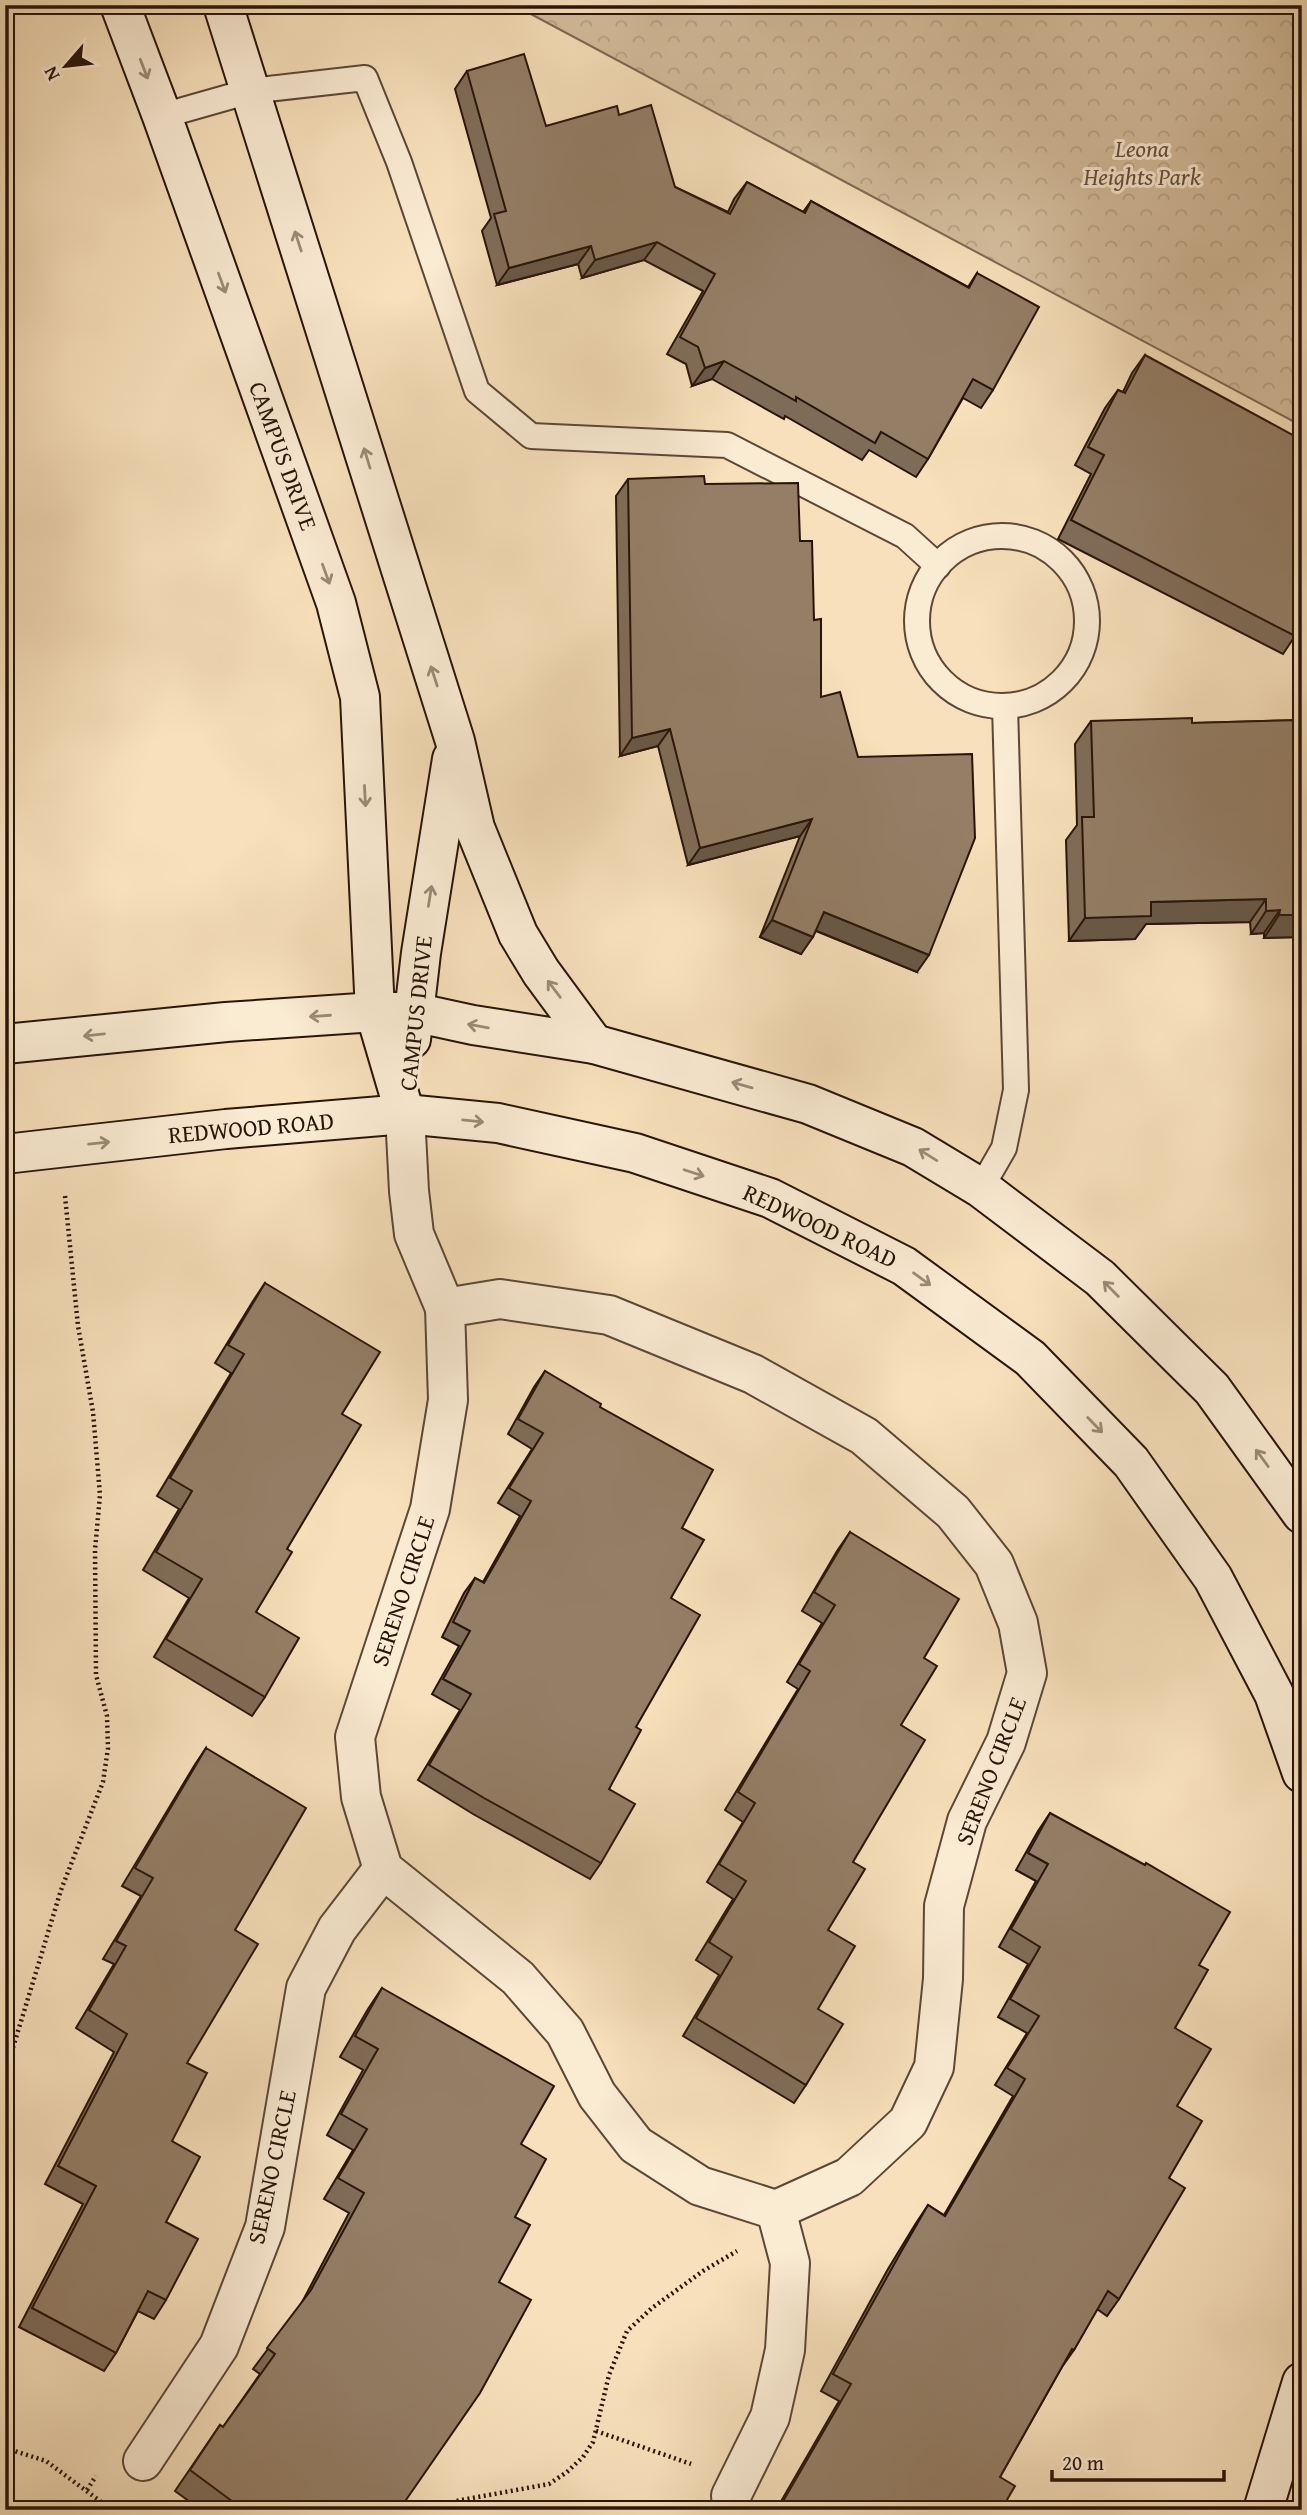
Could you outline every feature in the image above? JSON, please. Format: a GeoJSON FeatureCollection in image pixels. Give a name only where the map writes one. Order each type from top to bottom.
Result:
{"type":"FeatureCollection","features":[{"type":"Feature","properties":{"kind":"street","name":"CAMPUS DRIVE"},"geometry":{"type":"LineString","coordinates":[[120,5],[336,603],[360,697],[375,1012],[405,1114]]}},
{"type":"Feature","properties":{"kind":"street","name":"CAMPUS DRIVE"},"geometry":{"type":"LineString","coordinates":[[223,5],[455,741],[413,1012],[405,1114]]}},
{"type":"Feature","properties":{"kind":"street"},"geometry":{"type":"LineString","coordinates":[[455,741],[475,828],[518,934],[541,972],[594,1044]]}},
{"type":"Feature","properties":{"kind":"street"},"geometry":{"type":"LineString","coordinates":[[5,1044],[226,1022],[413,1012],[473,1025],[594,1044],[808,1104],[913,1147],[981,1188],[1100,1278],[1212,1389],[1302,1514]]}},
{"type":"Feature","properties":{"kind":"street","name":"REDWOOD ROAD"},"geometry":{"type":"LineString","coordinates":[[5,1154],[226,1129],[405,1114],[498,1123],[635,1153],[770,1198],[904,1266],[1030,1358],[1131,1462],[1213,1578],[1274,1694],[1302,1773]]}},
{"type":"Feature","properties":{"kind":"street","name":"SERENO CIRCLE"},"geometry":{"type":"LineString","coordinates":[[143,2461],[219,2346],[265,2227],[306,1988],[337,1929],[383,1869],[361,1797],[355,1737],[430,1509],[448,1400],[445,1308],[414,1234],[405,1114]]}},
{"type":"Feature","properties":{"kind":"street","name":"SERENO CIRCLE"},"geometry":{"type":"LineString","coordinates":[[445,1308],[500,1299],[609,1315],[753,1374],[863,1436],[953,1512],[994,1564],[1018,1623],[1027,1673],[1006,1742],[967,1821],[944,1906],[943,1979],[934,2067],[908,2122],[849,2176],[776,2210]]}},
{"type":"Feature","properties":{"kind":"street"},"geometry":{"type":"LineString","coordinates":[[383,1869],[518,1978],[565,2032],[597,2095],[636,2145],[699,2186],[776,2210],[790,2263],[785,2350],[770,2417],[735,2488]]}},
{"type":"Feature","properties":{"kind":"street"},"geometry":{"type":"LineString","coordinates":[[1263,2510],[1302,2382]]}},
{"type":"Feature","properties":{"kind":"lane"},"geometry":{"type":"LineString","coordinates":[[162,116],[250,91],[365,78],[399,162],[477,391],[531,436],[727,444],[905,537],[938,566]]}},
{"type":"Feature","properties":{"kind":"lane"},"geometry":{"type":"LineString","coordinates":[[1006,535],[1024,538],[1051,550],[1066,564],[1081,589],[1088,613],[1085,643],[1077,661],[1060,685],[1040,698],[1005,706],[982,704],[955,692],[937,677],[923,651],[917,625],[921,595],[933,569],[938,566],[955,549],[977,539],[1006,535]]}},
{"type":"Feature","properties":{"kind":"lane"},"geometry":{"type":"LineString","coordinates":[[981,1188],[1004,1148],[1016,1090],[1005,706]]}},
{"type":"Feature","properties":{"kind":"path"},"geometry":{"type":"LineString","coordinates":[[5,2074],[61,1890],[103,1782],[108,1748],[107,1716],[96,1675],[95,1650],[95,1550],[99,1481],[93,1412],[78,1326],[61,1147]]}},
{"type":"Feature","properties":{"kind":"path"},"geometry":{"type":"LineString","coordinates":[[443,2510],[457,2501],[549,2484],[583,2457],[593,2442],[609,2375],[627,2332],[652,2308],[703,2270],[747,2245],[776,2210]]}},
{"type":"Feature","properties":{"kind":"path"},"geometry":{"type":"LineString","coordinates":[[596,2431],[735,2488]]}},
{"type":"Feature","properties":{"kind":"path"},"geometry":{"type":"LineString","coordinates":[[5,2448],[46,2461],[112,2510]]}},
{"type":"Feature","properties":{"kind":"green space","name":"Leona Heights Park"},"geometry":{"type":"Polygon","coordinates":[[[514,5],[1302,5],[1302,426],[514,5]]]}},
{"type":"Feature","properties":{"kind":"building"},"geometry":{"type":"Polygon","coordinates":[[[524,54],[546,126],[617,106],[619,115],[651,105],[675,187],[730,214],[747,182],[805,213],[811,201],[969,288],[977,273],[1039,307],[993,390],[973,379],[928,459],[881,432],[875,443],[796,397],[796,401],[724,361],[705,368],[698,347],[680,337],[715,274],[657,242],[595,260],[591,246],[509,268],[494,214],[506,211],[467,71],[524,54]]]}},
{"type":"Feature","properties":{"kind":"building"},"geometry":{"type":"Polygon","coordinates":[[[5,116],[12,126],[5,131],[5,116]]]}},
{"type":"Feature","properties":{"kind":"building"},"geometry":{"type":"Polygon","coordinates":[[[1145,355],[1302,440],[1302,623],[1295,636],[1071,520],[1104,455],[1088,447],[1118,390],[1125,393],[1145,355]]]}},
{"type":"Feature","properties":{"kind":"building"},"geometry":{"type":"Polygon","coordinates":[[[704,476],[705,484],[798,483],[800,541],[812,541],[814,620],[821,619],[821,697],[840,692],[858,757],[972,754],[975,838],[929,955],[824,912],[813,937],[772,920],[812,819],[700,848],[670,729],[632,738],[628,479],[704,476]]]}},
{"type":"Feature","properties":{"kind":"building"},"geometry":{"type":"Polygon","coordinates":[[[1192,718],[1192,723],[1302,720],[1302,915],[1279,915],[1280,910],[1266,911],[1266,899],[1151,902],[1151,916],[1085,918],[1082,817],[1094,817],[1091,721],[1192,718]]]}},
{"type":"Feature","properties":{"kind":"building"},"geometry":{"type":"Polygon","coordinates":[[[265,1283],[380,1352],[342,1414],[361,1425],[287,1549],[292,1552],[256,1612],[299,1638],[265,1697],[166,1639],[202,1579],[156,1552],[192,1491],[170,1478],[244,1354],[228,1345],[265,1283]]]}},
{"type":"Feature","properties":{"kind":"building"},"geometry":{"type":"Polygon","coordinates":[[[545,1371],[601,1404],[600,1407],[713,1470],[682,1528],[704,1540],[671,1598],[700,1615],[636,1727],[641,1730],[609,1789],[635,1804],[601,1863],[429,1765],[471,1694],[443,1679],[470,1631],[453,1622],[475,1578],[484,1583],[531,1501],[509,1488],[543,1433],[518,1419],[545,1371]]]}},
{"type":"Feature","properties":{"kind":"building"},"geometry":{"type":"Polygon","coordinates":[[[850,1532],[959,1599],[924,1658],[937,1666],[901,1725],[925,1740],[853,1862],[865,1869],[828,1930],[855,1946],[818,2009],[843,2024],[806,2085],[696,2018],[732,1957],[709,1942],[746,1881],[719,1864],[755,1803],[738,1792],[810,1671],[799,1664],[835,1605],[814,1592],[850,1532]]]}},
{"type":"Feature","properties":{"kind":"building"},"geometry":{"type":"Polygon","coordinates":[[[206,1748],[306,1808],[235,1930],[258,1944],[187,2063],[207,2073],[172,2141],[200,2157],[166,2222],[198,2239],[166,2300],[148,2291],[116,2353],[32,2308],[96,2186],[58,2166],[127,2034],[89,2010],[126,1946],[116,1941],[153,1878],[135,1868],[206,1748]]]}},
{"type":"Feature","properties":{"kind":"building"},"geometry":{"type":"Polygon","coordinates":[[[5,1785],[9,1785],[5,1894],[5,1785]]]}},
{"type":"Feature","properties":{"kind":"building"},"geometry":{"type":"Polygon","coordinates":[[[1050,1813],[1145,1865],[1146,1863],[1230,1912],[1199,1965],[1208,1970],[1175,2028],[1211,2049],[1177,2106],[1202,2121],[1169,2178],[1185,2188],[1119,2299],[1108,2291],[1074,2350],[1072,2349],[1000,2477],[1015,2486],[1001,2510],[778,2510],[851,2384],[833,2374],[901,2252],[928,2205],[945,2216],[1025,2079],[1007,2068],[1039,2016],[1010,1999],[1040,1947],[1011,1929],[1048,1864],[1028,1853],[1050,1813]]]}},
{"type":"Feature","properties":{"kind":"building"},"geometry":{"type":"Polygon","coordinates":[[[382,1988],[554,2086],[521,2144],[546,2159],[515,2217],[530,2225],[499,2282],[531,2300],[480,2393],[399,2510],[244,2510],[190,2470],[220,2425],[223,2427],[275,2354],[267,2348],[311,2290],[364,2193],[338,2178],[367,2129],[341,2114],[378,2049],[355,2036],[382,1988]]]}}]}
